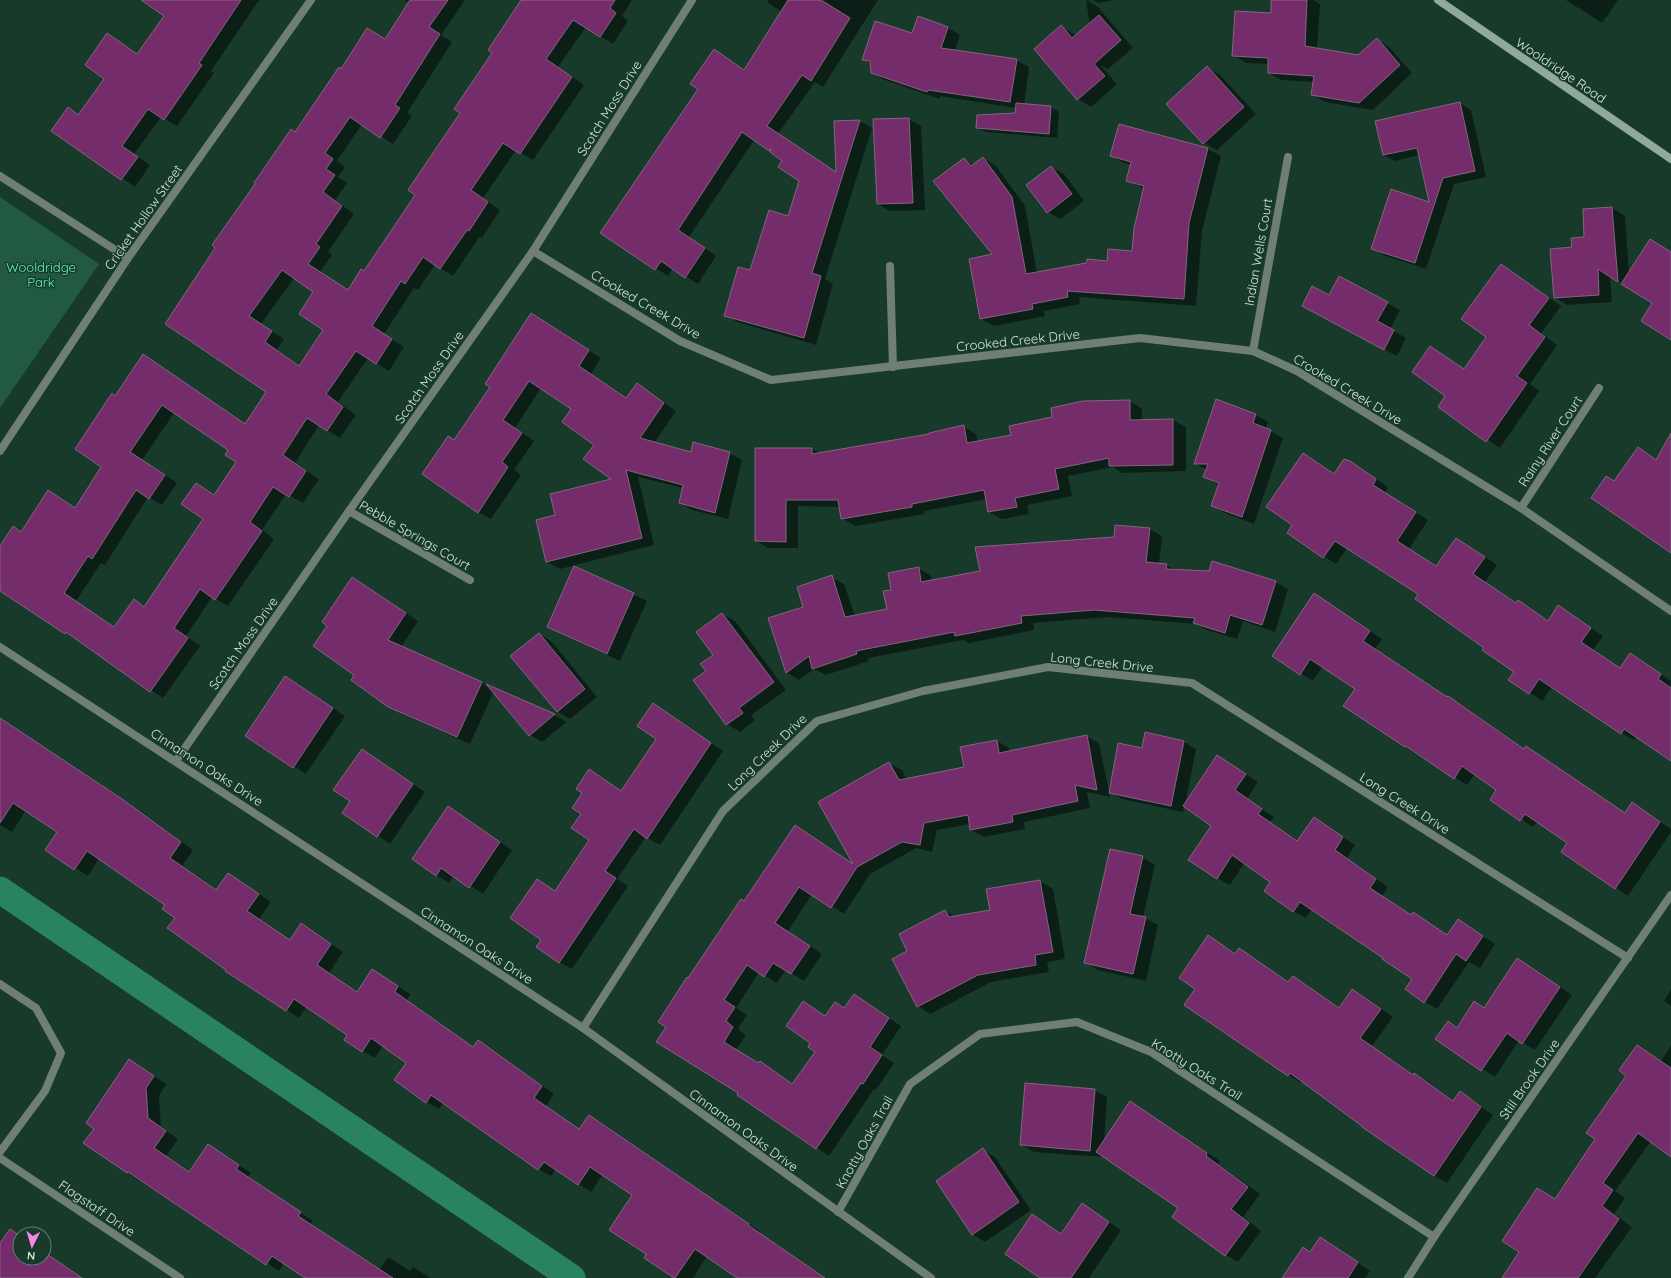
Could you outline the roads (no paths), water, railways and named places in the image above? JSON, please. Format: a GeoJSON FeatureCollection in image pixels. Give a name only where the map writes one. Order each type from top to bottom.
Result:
{"type":"FeatureCollection","features":[{"type":"Feature","properties":{"kind":"main road","name":"Wooldridge Road"},"geometry":{"type":"LineString","coordinates":[[1438,0],[1671,159]]}},
{"type":"Feature","properties":{"kind":"street","name":"Cricket Hollow Street"},"geometry":{"type":"LineString","coordinates":[[0,451],[128,258],[311,0]]}},
{"type":"Feature","properties":{"kind":"street","name":"Scotch Moss Drive"},"geometry":{"type":"LineString","coordinates":[[176,761],[349,511],[533,251],[692,0]]}},
{"type":"Feature","properties":{"kind":"street","name":"Indian Wells Court"},"geometry":{"type":"LineString","coordinates":[[1253,351],[1288,157]]}},
{"type":"Feature","properties":{"kind":"street"},"geometry":{"type":"LineString","coordinates":[[0,176],[128,258]]}},
{"type":"Feature","properties":{"kind":"street","name":"Crooked Creek Drive"},"geometry":{"type":"LineString","coordinates":[[533,251],[680,341],[771,380],[1140,338],[1253,351],[1298,371],[1521,508],[1671,611]]}},
{"type":"Feature","properties":{"kind":"street"},"geometry":{"type":"LineString","coordinates":[[890,266],[893,366]]}},
{"type":"Feature","properties":{"kind":"street","name":"Rainy River Court"},"geometry":{"type":"LineString","coordinates":[[1521,508],[1599,388]]}},
{"type":"Feature","properties":{"kind":"street","name":"Pebble Springs Court"},"geometry":{"type":"LineString","coordinates":[[349,511],[470,580]]}},
{"type":"Feature","properties":{"kind":"street","name":"Cinnamon Oaks Drive"},"geometry":{"type":"LineString","coordinates":[[0,647],[583,1028],[931,1278]]}},
{"type":"Feature","properties":{"kind":"street","name":"Long Creek Drive"},"geometry":{"type":"LineString","coordinates":[[583,1028],[723,811],[817,721],[923,691],[1048,667],[1192,684],[1628,958]]}},
{"type":"Feature","properties":{"kind":"street","name":"Still Brook Drive"},"geometry":{"type":"LineString","coordinates":[[1408,1278],[1434,1237],[1671,895]]}},
{"type":"Feature","properties":{"kind":"street"},"geometry":{"type":"LineString","coordinates":[[0,984],[36,1008],[62,1052],[45,1091],[0,1152]]}},
{"type":"Feature","properties":{"kind":"street","name":"Knotty Oaks Trail"},"geometry":{"type":"LineString","coordinates":[[838,1212],[910,1084],[980,1034],[1077,1022],[1151,1052],[1434,1237]]}},
{"type":"Feature","properties":{"kind":"street","name":"Flagstaff Drive"},"geometry":{"type":"LineString","coordinates":[[0,1158],[180,1278]]}},
{"type":"Feature","properties":{"kind":"waterway"},"geometry":{"type":"LineString","coordinates":[[0,890],[572,1278]]}},
{"type":"Feature","properties":{"kind":"park label","name":"Wooldridge Park"},"geometry":{"type":"Point","coordinates":[41,274]}}]}
